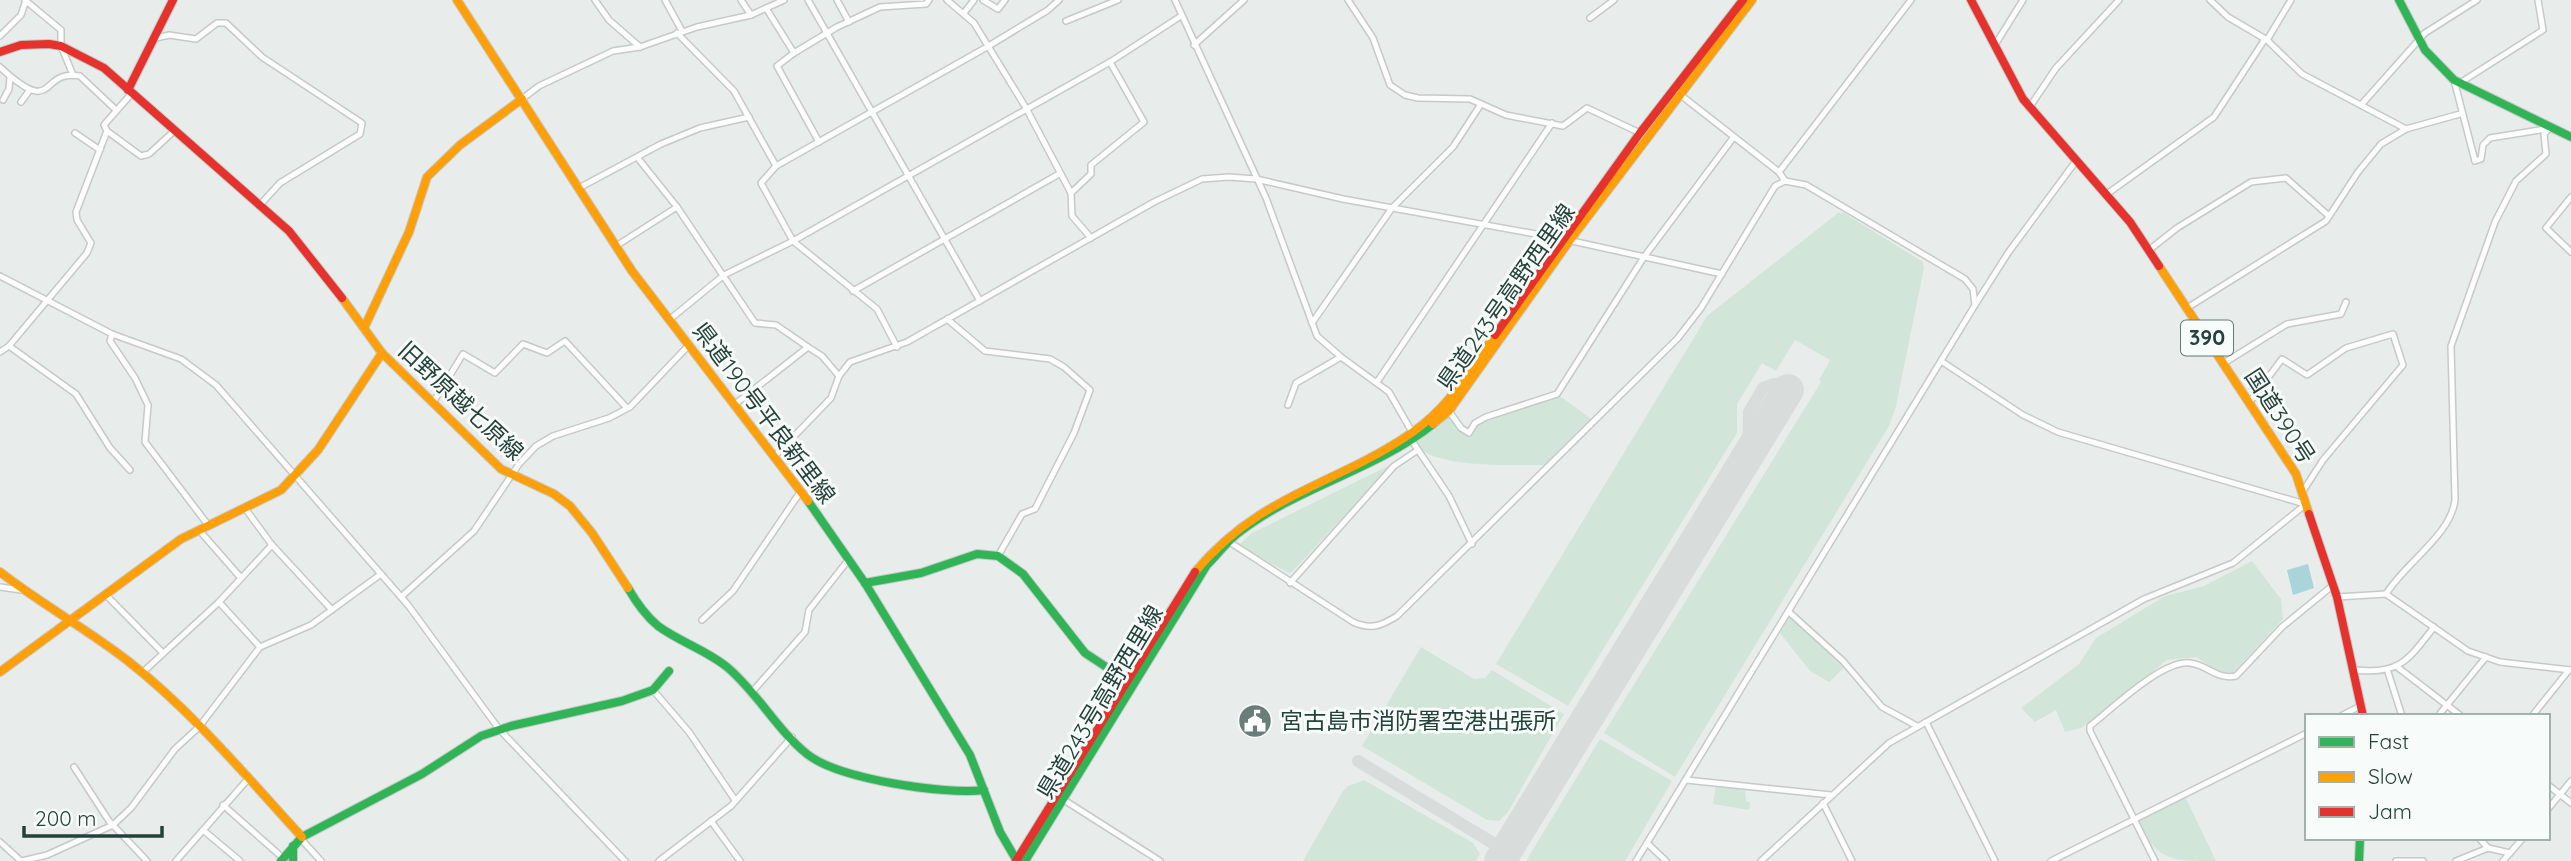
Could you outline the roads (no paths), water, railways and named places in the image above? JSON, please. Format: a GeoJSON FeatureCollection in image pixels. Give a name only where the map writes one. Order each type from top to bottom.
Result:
{"type":"FeatureCollection","features":[{"type":"Feature","properties":{"kind":"main road"},"geometry":{"type":"LineString","coordinates":[[130,91],[173,0]]}},
{"type":"Feature","properties":{"kind":"main road","name":"県道190号平良新里線"},"geometry":{"type":"LineString","coordinates":[[457,0],[616,246],[688,346],[801,491],[865,583],[971,755],[1000,832],[1019,861]]}},
{"type":"Feature","properties":{"kind":"main road","name":"県道243号高野西里線"},"geometry":{"type":"LineString","coordinates":[[1019,861],[1126,680],[1200,563],[1233,529],[1265,507],[1412,436],[1436,414],[1456,392],[1743,0]]}},
{"type":"Feature","properties":{"kind":"main road","name":"県道243号高野西里線"},"geometry":{"type":"LineString","coordinates":[[1019,861],[1063,800],[1193,585],[1228,541],[1269,512],[1412,436],[1449,411],[1640,133],[1752,0]]}},
{"type":"Feature","properties":{"kind":"main road","name":"国道390号"},"geometry":{"type":"LineString","coordinates":[[1971,0],[1994,48],[2029,108],[2107,194],[2149,250],[2297,474],[2337,597],[2363,714]]}},
{"type":"Feature","properties":{"kind":"main road"},"geometry":{"type":"LineString","coordinates":[[2399,0],[2420,43],[2432,60],[2458,81],[2571,136]]}},
{"type":"Feature","properties":{"kind":"main road","name":"旧野原越七原線"},"geometry":{"type":"LineString","coordinates":[[0,52],[20,45],[61,46],[103,68],[130,91],[173,132],[289,231],[365,326],[382,353],[403,376],[434,401],[511,476],[555,494],[568,504],[584,522],[635,601],[653,622],[718,660],[752,692],[809,756],[834,767],[947,793],[967,794],[984,790]]}},
{"type":"Feature","properties":{"kind":"main road"},"geometry":{"type":"LineString","coordinates":[[365,326],[409,232],[428,177],[460,145],[522,99]]}},
{"type":"Feature","properties":{"kind":"main road"},"geometry":{"type":"LineString","coordinates":[[0,672],[74,622],[163,551],[208,525],[247,511],[268,499],[295,477],[334,429],[382,353]]}},
{"type":"Feature","properties":{"kind":"main road"},"geometry":{"type":"LineString","coordinates":[[865,583],[921,573],[976,554],[998,556],[1023,574],[1085,653],[1126,680]]}},
{"type":"Feature","properties":{"kind":"main road"},"geometry":{"type":"LineString","coordinates":[[0,572],[22,590],[74,622],[142,673],[199,727],[301,837]]}},
{"type":"Feature","properties":{"kind":"main road"},"geometry":{"type":"LineString","coordinates":[[282,860],[301,837],[422,774],[468,742],[499,729],[598,708],[653,690],[669,671]]}},
{"type":"Feature","properties":{"kind":"main road"},"geometry":{"type":"LineString","coordinates":[[2359,861],[2360,840]]}},
{"type":"Feature","properties":{"kind":"main road"},"geometry":{"type":"LineString","coordinates":[[293,846],[293,861]]}},
{"type":"Feature","properties":{"kind":"street"},"geometry":{"type":"LineString","coordinates":[[1,34],[20,15],[26,0],[61,30],[61,46],[73,75]]}},
{"type":"Feature","properties":{"kind":"street"},"geometry":{"type":"LineString","coordinates":[[595,0],[609,20],[639,47]]}},
{"type":"Feature","properties":{"kind":"street"},"geometry":{"type":"LineString","coordinates":[[665,0],[680,32],[734,91],[776,166]]}},
{"type":"Feature","properties":{"kind":"street"},"geometry":{"type":"LineString","coordinates":[[741,0],[751,15]]}},
{"type":"Feature","properties":{"kind":"street"},"geometry":{"type":"LineString","coordinates":[[522,99],[539,86],[594,58],[639,47],[680,32],[751,15],[784,0]]}},
{"type":"Feature","properties":{"kind":"street"},"geometry":{"type":"LineString","coordinates":[[808,0],[980,301]]}},
{"type":"Feature","properties":{"kind":"street"},"geometry":{"type":"LineString","coordinates":[[837,0],[849,22]]}},
{"type":"Feature","properties":{"kind":"street"},"geometry":{"type":"LineString","coordinates":[[819,142],[777,66],[826,33],[880,7],[926,4],[929,0]]}},
{"type":"Feature","properties":{"kind":"street"},"geometry":{"type":"LineString","coordinates":[[947,0],[974,23],[1026,108],[1071,193],[1072,216],[1091,238]]}},
{"type":"Feature","properties":{"kind":"street"},"geometry":{"type":"LineString","coordinates":[[964,13],[974,0]]}},
{"type":"Feature","properties":{"kind":"street"},"geometry":{"type":"LineString","coordinates":[[983,0],[998,9],[1005,0]]}},
{"type":"Feature","properties":{"kind":"street"},"geometry":{"type":"LineString","coordinates":[[1047,0],[1056,3]]}},
{"type":"Feature","properties":{"kind":"street"},"geometry":{"type":"LineString","coordinates":[[1066,21],[1114,0]]}},
{"type":"Feature","properties":{"kind":"street"},"geometry":{"type":"LineString","coordinates":[[1175,0],[1287,251],[1312,323],[1323,342],[1389,392],[1418,450],[1449,496],[1472,544]]}},
{"type":"Feature","properties":{"kind":"street"},"geometry":{"type":"LineString","coordinates":[[1194,45],[1244,0]]}},
{"type":"Feature","properties":{"kind":"street"},"geometry":{"type":"LineString","coordinates":[[1348,0],[1373,38],[1391,85],[1405,95],[1418,98],[1470,99],[1506,115],[1563,126],[1587,108],[1640,133]]}},
{"type":"Feature","properties":{"kind":"street"},"geometry":{"type":"LineString","coordinates":[[1590,18],[1614,0]]}},
{"type":"Feature","properties":{"kind":"street"},"geometry":{"type":"LineString","coordinates":[[1779,172],[1911,0]]}},
{"type":"Feature","properties":{"kind":"street"},"geometry":{"type":"LineString","coordinates":[[1994,48],[2024,0]]}},
{"type":"Feature","properties":{"kind":"street"},"geometry":{"type":"LineString","coordinates":[[2029,108],[2056,68],[2119,0]]}},
{"type":"Feature","properties":{"kind":"street"},"geometry":{"type":"LineString","coordinates":[[2210,0],[2228,17],[2266,39],[2302,74],[2406,129]]}},
{"type":"Feature","properties":{"kind":"street"},"geometry":{"type":"LineString","coordinates":[[2107,194],[2214,117],[2291,0]]}},
{"type":"Feature","properties":{"kind":"street"},"geometry":{"type":"LineString","coordinates":[[2361,105],[2420,43],[2426,33],[2477,0]]}},
{"type":"Feature","properties":{"kind":"street"},"geometry":{"type":"LineString","coordinates":[[2538,0],[2543,30],[2458,81],[2460,114],[2475,161],[2481,159],[2483,145],[2490,138],[2551,127]]}},
{"type":"Feature","properties":{"kind":"street"},"geometry":{"type":"LineString","coordinates":[[897,347],[877,310],[793,241],[761,183],[776,166],[987,47],[1056,3]]}},
{"type":"Feature","properties":{"kind":"street"},"geometry":{"type":"LineString","coordinates":[[766,8],[794,53]]}},
{"type":"Feature","properties":{"kind":"street"},"geometry":{"type":"LineString","coordinates":[[669,320],[724,275],[793,241],[909,177],[1110,62],[1181,16]]}},
{"type":"Feature","properties":{"kind":"street"},"geometry":{"type":"LineString","coordinates":[[156,38],[169,35],[196,39],[217,23],[226,23],[262,57],[362,123],[359,134],[280,183],[259,206]]}},
{"type":"Feature","properties":{"kind":"street"},"geometry":{"type":"LineString","coordinates":[[1071,193],[1091,174],[1091,165],[1144,122],[1110,62]]}},
{"type":"Feature","properties":{"kind":"street"},"geometry":{"type":"LineString","coordinates":[[0,67],[29,91],[45,90],[73,75],[85,78],[116,110]]}},
{"type":"Feature","properties":{"kind":"street"},"geometry":{"type":"LineString","coordinates":[[3,100],[9,89],[10,77]]}},
{"type":"Feature","properties":{"kind":"street"},"geometry":{"type":"LineString","coordinates":[[21,102],[29,91]]}},
{"type":"Feature","properties":{"kind":"street"},"geometry":{"type":"LineString","coordinates":[[130,91],[104,125],[107,131],[141,156],[149,154],[173,132]]}},
{"type":"Feature","properties":{"kind":"street"},"geometry":{"type":"LineString","coordinates":[[1676,91],[1779,172],[1785,181]]}},
{"type":"Feature","properties":{"kind":"street"},"geometry":{"type":"LineString","coordinates":[[1312,323],[1392,208],[1453,147],[1481,104]]}},
{"type":"Feature","properties":{"kind":"street"},"geometry":{"type":"LineString","coordinates":[[2187,307],[2326,221],[2358,172],[2381,144],[2406,129],[2460,114]]}},
{"type":"Feature","properties":{"kind":"street"},"geometry":{"type":"LineString","coordinates":[[579,188],[700,128],[749,117]]}},
{"type":"Feature","properties":{"kind":"street"},"geometry":{"type":"LineString","coordinates":[[1377,382],[1552,123]]}},
{"type":"Feature","properties":{"kind":"street"},"geometry":{"type":"LineString","coordinates":[[2386,594],[2397,575],[2452,517],[2455,500],[2451,346],[2495,222],[2516,181],[2546,154],[2544,134],[2551,127]]}},
{"type":"Feature","properties":{"kind":"street"},"geometry":{"type":"LineString","coordinates":[[0,352],[9,346],[87,253],[91,243],[77,220],[76,212],[107,131]]}},
{"type":"Feature","properties":{"kind":"street"},"geometry":{"type":"LineString","coordinates":[[75,133],[100,150]]}},
{"type":"Feature","properties":{"kind":"street"},"geometry":{"type":"LineString","coordinates":[[1449,411],[1461,428],[1469,433],[1475,423],[1486,417],[1557,394],[1644,257],[1733,138]]}},
{"type":"Feature","properties":{"kind":"street"},"geometry":{"type":"LineString","coordinates":[[637,157],[677,207],[755,323],[776,325],[822,356],[839,376]]}},
{"type":"Feature","properties":{"kind":"street"},"geometry":{"type":"LineString","coordinates":[[1636,861],[1975,304],[2008,253],[2076,161]]}},
{"type":"Feature","properties":{"kind":"street"},"geometry":{"type":"LineString","coordinates":[[853,291],[1059,174]]}},
{"type":"Feature","properties":{"kind":"street"},"geometry":{"type":"LineString","coordinates":[[774,457],[831,398],[839,376],[850,362],[897,347],[1187,184],[1217,177],[1256,179],[1392,208],[1566,240],[1722,274]]}},
{"type":"Feature","properties":{"kind":"street"},"geometry":{"type":"LineString","coordinates":[[2149,250],[2177,228],[2251,182],[2286,178],[2329,216]]}},
{"type":"Feature","properties":{"kind":"street"},"geometry":{"type":"LineString","coordinates":[[1228,541],[1353,622],[1367,627],[1381,626],[1405,608],[1472,544],[1678,338],[1722,274],[1775,186],[1785,181],[1806,185],[1965,279],[1973,289],[1975,304]]}},
{"type":"Feature","properties":{"kind":"street"},"geometry":{"type":"LineString","coordinates":[[2571,198],[2546,228],[2571,252]]}},
{"type":"Feature","properties":{"kind":"street"},"geometry":{"type":"LineString","coordinates":[[616,246],[677,207]]}},
{"type":"Feature","properties":{"kind":"street"},"geometry":{"type":"LineString","coordinates":[[0,276],[112,334],[181,359],[201,372],[401,597],[499,729],[625,861]]}},
{"type":"Feature","properties":{"kind":"street"},"geometry":{"type":"LineString","coordinates":[[2224,363],[2287,324],[2341,314],[2346,302]]}},
{"type":"Feature","properties":{"kind":"street"},"geometry":{"type":"LineString","coordinates":[[947,319],[985,352],[1050,359],[1064,367],[1090,390],[1074,433],[1035,509],[1022,514],[998,556]]}},
{"type":"Feature","properties":{"kind":"street"},"geometry":{"type":"LineString","coordinates":[[112,334],[110,341],[135,378],[148,404],[145,442],[208,525]]}},
{"type":"Feature","properties":{"kind":"street"},"geometry":{"type":"LineString","coordinates":[[2249,403],[2282,359],[2307,375],[2346,348],[2393,334],[2403,365],[2323,460],[2303,491]]}},
{"type":"Feature","properties":{"kind":"street"},"geometry":{"type":"LineString","coordinates":[[434,401],[463,354],[495,373],[523,344],[547,353],[565,341],[626,407]]}},
{"type":"Feature","properties":{"kind":"street"},"geometry":{"type":"LineString","coordinates":[[9,346],[76,394],[110,448],[130,470]]}},
{"type":"Feature","properties":{"kind":"street"},"geometry":{"type":"LineString","coordinates":[[401,597],[474,531],[526,456],[544,440],[610,418],[630,407],[688,346]]}},
{"type":"Feature","properties":{"kind":"street"},"geometry":{"type":"LineString","coordinates":[[734,405],[808,347]]}},
{"type":"Feature","properties":{"kind":"street"},"geometry":{"type":"LineString","coordinates":[[1288,405],[1296,383],[1341,357]]}},
{"type":"Feature","properties":{"kind":"street"},"geometry":{"type":"LineString","coordinates":[[1941,361],[2023,415],[2058,432],[2300,505],[2308,503]]}},
{"type":"Feature","properties":{"kind":"street"},"geometry":{"type":"LineString","coordinates":[[1290,583],[1394,466],[1418,450]]}},
{"type":"Feature","properties":{"kind":"street"},"geometry":{"type":"LineString","coordinates":[[702,620],[733,591],[801,491]]}},
{"type":"Feature","properties":{"kind":"street"},"geometry":{"type":"LineString","coordinates":[[1761,861],[1889,743],[2144,599],[2233,563],[2308,503]]}},
{"type":"Feature","properties":{"kind":"street"},"geometry":{"type":"LineString","coordinates":[[247,511],[272,545],[332,610]]}},
{"type":"Feature","properties":{"kind":"street"},"geometry":{"type":"LineString","coordinates":[[199,530],[242,578]]}},
{"type":"Feature","properties":{"kind":"street"},"geometry":{"type":"LineString","coordinates":[[142,673],[219,602],[272,545]]}},
{"type":"Feature","properties":{"kind":"street"},"geometry":{"type":"LineString","coordinates":[[752,692],[806,632],[809,610],[849,559]]}},
{"type":"Feature","properties":{"kind":"street"},"geometry":{"type":"LineString","coordinates":[[0,842],[21,861],[47,855],[113,825],[131,808],[175,749],[199,727],[260,647],[311,625],[381,575]]}},
{"type":"Feature","properties":{"kind":"street"},"geometry":{"type":"LineString","coordinates":[[2155,861],[2090,731],[2090,726],[2171,665],[2192,664],[2222,678],[2236,676],[2282,627],[2332,586]]}},
{"type":"Feature","properties":{"kind":"street"},"geometry":{"type":"LineString","coordinates":[[0,587],[22,590]]}},
{"type":"Feature","properties":{"kind":"street"},"geometry":{"type":"LineString","coordinates":[[2337,597],[2386,594],[2468,651],[2537,668],[2570,670]]}},
{"type":"Feature","properties":{"kind":"street"},"geometry":{"type":"LineString","coordinates":[[107,596],[163,653]]}},
{"type":"Feature","properties":{"kind":"street"},"geometry":{"type":"LineString","coordinates":[[219,602],[260,647]]}},
{"type":"Feature","properties":{"kind":"street"},"geometry":{"type":"LineString","coordinates":[[1788,612],[1843,661],[1882,706],[1917,726]]}},
{"type":"Feature","properties":{"kind":"street"},"geometry":{"type":"LineString","coordinates":[[2355,670],[2388,672],[2414,653],[2434,628]]}},
{"type":"Feature","properties":{"kind":"street"},"geometry":{"type":"LineString","coordinates":[[2440,714],[2486,657]]}},
{"type":"Feature","properties":{"kind":"street"},"geometry":{"type":"LineString","coordinates":[[2396,666],[2458,714]]}},
{"type":"Feature","properties":{"kind":"street"},"geometry":{"type":"LineString","coordinates":[[2534,714],[2570,670]]}},
{"type":"Feature","properties":{"kind":"street"},"geometry":{"type":"LineString","coordinates":[[2388,672],[2401,714]]}},
{"type":"Feature","properties":{"kind":"street"},"geometry":{"type":"LineString","coordinates":[[653,690],[689,732],[735,800]]}},
{"type":"Feature","properties":{"kind":"street"},"geometry":{"type":"LineString","coordinates":[[2345,714],[2362,705]]}},
{"type":"Feature","properties":{"kind":"street"},"geometry":{"type":"LineString","coordinates":[[1926,722],[1995,861]]}},
{"type":"Feature","properties":{"kind":"street"},"geometry":{"type":"LineString","coordinates":[[2051,861],[2305,734]]}},
{"type":"Feature","properties":{"kind":"street"},"geometry":{"type":"LineString","coordinates":[[659,861],[678,843],[711,821],[735,800],[792,737]]}},
{"type":"Feature","properties":{"kind":"street"},"geometry":{"type":"LineString","coordinates":[[74,767],[113,825],[147,861]]}},
{"type":"Feature","properties":{"kind":"street"},"geometry":{"type":"LineString","coordinates":[[176,861],[248,779]]}},
{"type":"Feature","properties":{"kind":"street"},"geometry":{"type":"LineString","coordinates":[[1686,780],[1831,795]]}},
{"type":"Feature","properties":{"kind":"street"},"geometry":{"type":"LineString","coordinates":[[2550,806],[2571,781]]}},
{"type":"Feature","properties":{"kind":"street"},"geometry":{"type":"LineString","coordinates":[[2550,786],[2571,803]]}},
{"type":"Feature","properties":{"kind":"street"},"geometry":{"type":"LineString","coordinates":[[1063,800],[1160,861]]}},
{"type":"Feature","properties":{"kind":"street"},"geometry":{"type":"LineString","coordinates":[[1823,803],[1852,861]]}},
{"type":"Feature","properties":{"kind":"street"},"geometry":{"type":"LineString","coordinates":[[223,806],[282,860]]}},
{"type":"Feature","properties":{"kind":"street"},"geometry":{"type":"LineString","coordinates":[[711,821],[740,861]]}},
{"type":"Feature","properties":{"kind":"street"},"geometry":{"type":"LineString","coordinates":[[202,830],[240,861]]}},
{"type":"Feature","properties":{"kind":"street"},"geometry":{"type":"LineString","coordinates":[[301,837],[321,861]]}},
{"type":"Feature","properties":{"kind":"street"},"geometry":{"type":"LineString","coordinates":[[2481,840],[2488,848]]}},
{"type":"Feature","properties":{"kind":"street"},"geometry":{"type":"LineString","coordinates":[[2503,861],[2521,840]]}},
{"type":"Feature","properties":{"kind":"street"},"geometry":{"type":"LineString","coordinates":[[1647,843],[1666,861]]}},
{"type":"Feature","properties":{"kind":"street"},"geometry":{"type":"LineString","coordinates":[[2456,861],[2488,848],[2510,853]]}},
{"type":"Feature","properties":{"kind":"street"},"geometry":{"type":"LineString","coordinates":[[2396,861],[2423,861]]}},
{"type":"Feature","properties":{"kind":"water"},"geometry":{"type":"Polygon","coordinates":[[[2308,564],[2314,588],[2293,595],[2287,570],[2308,564]]]}},
{"type":"Feature","properties":{"kind":"place","name":"宮古島市消防署空港出張所"},"geometry":{"type":"Point","coordinates":[1255,721]}}]}
